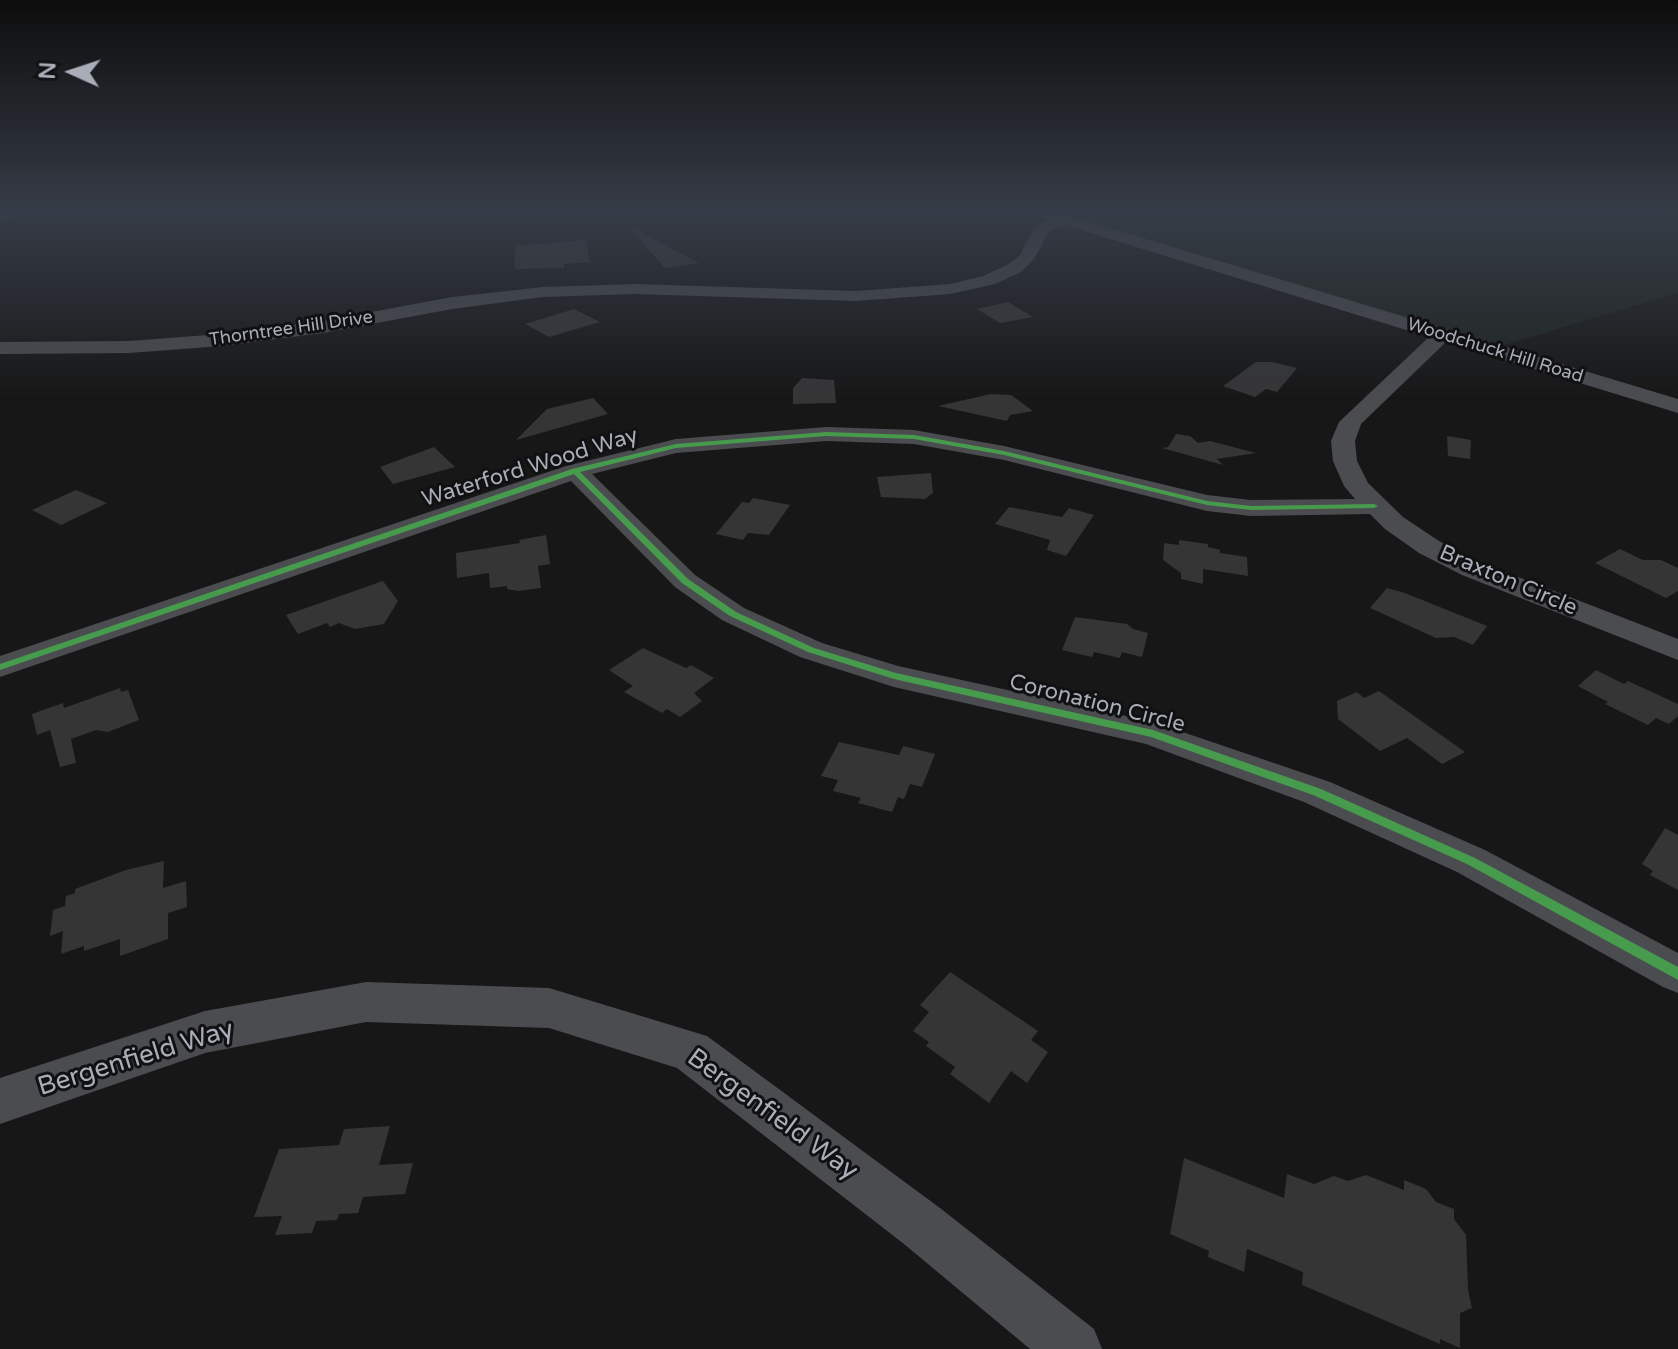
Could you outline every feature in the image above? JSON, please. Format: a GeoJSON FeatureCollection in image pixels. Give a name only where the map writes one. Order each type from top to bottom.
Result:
{"type":"FeatureCollection","features":[{"type":"Feature","properties":{"kind":"street","name":"Thorntree Hill Drive"},"geometry":{"type":"LineString","coordinates":[[0,348],[129,347],[250,337],[452,303],[543,292],[635,289],[856,296],[937,290],[989,280],[1004,273]]}},
{"type":"Feature","properties":{"kind":"street","name":"Woodchuck Hill Road"},"geometry":{"type":"LineString","coordinates":[[1238,273],[1678,406]]}},
{"type":"Feature","properties":{"kind":"street","name":"Braxton Circle"},"geometry":{"type":"LineString","coordinates":[[1442,335],[1350,422],[1343,441],[1345,461],[1357,486],[1374,506],[1429,547],[1472,569],[1678,650]]}},
{"type":"Feature","properties":{"kind":"street","name":"Waterford Wood Way"},"geometry":{"type":"LineString","coordinates":[[1,661],[575,471],[676,446],[785,437],[886,435],[976,447],[1207,503],[1251,508],[1374,506]]}},
{"type":"Feature","properties":{"kind":"street","name":"Coronation Circle"},"geometry":{"type":"LineString","coordinates":[[575,471],[685,581],[733,614],[798,644],[894,676],[1153,734],[1317,792],[1471,861],[1678,974]]}},
{"type":"Feature","properties":{"kind":"street","name":"Bergenfield Way"},"geometry":{"type":"LineString","coordinates":[[0,1101],[205,1032],[366,1002],[549,1008],[691,1051],[922,1226],[1074,1349]]}},
{"type":"Feature","properties":{"kind":"shaded area"},"geometry":{"type":"Polygon","coordinates":[[[1250,273],[1678,273],[1678,293],[1494,348],[1250,273]]]}},
{"type":"Feature","properties":{"kind":"building"},"geometry":{"type":"Polygon","coordinates":[[[1008,302],[1033,317],[1000,323],[977,309],[1008,302]]]}},
{"type":"Feature","properties":{"kind":"building"},"geometry":{"type":"Polygon","coordinates":[[[574,309],[600,322],[549,337],[525,324],[574,309]]]}},
{"type":"Feature","properties":{"kind":"building"},"geometry":{"type":"Polygon","coordinates":[[[1256,362],[1297,368],[1277,392],[1266,389],[1255,397],[1223,386],[1256,362]]]}},
{"type":"Feature","properties":{"kind":"building"},"geometry":{"type":"Polygon","coordinates":[[[802,378],[834,380],[836,403],[793,404],[793,388],[802,378]]]}},
{"type":"Feature","properties":{"kind":"building"},"geometry":{"type":"Polygon","coordinates":[[[991,394],[1011,395],[1033,411],[1010,415],[1007,421],[938,406],[991,394]]]}},
{"type":"Feature","properties":{"kind":"building"},"geometry":{"type":"Polygon","coordinates":[[[593,398],[608,414],[516,440],[547,409],[593,398]]]}},
{"type":"Feature","properties":{"kind":"building"},"geometry":{"type":"Polygon","coordinates":[[[1176,434],[1190,436],[1198,443],[1210,441],[1256,453],[1217,459],[1223,465],[1162,448],[1168,447],[1176,434]]]}},
{"type":"Feature","properties":{"kind":"building"},"geometry":{"type":"Polygon","coordinates":[[[1447,436],[1471,440],[1470,459],[1448,456],[1447,436]]]}},
{"type":"Feature","properties":{"kind":"building"},"geometry":{"type":"Polygon","coordinates":[[[434,447],[455,467],[393,484],[380,467],[434,447]]]}},
{"type":"Feature","properties":{"kind":"building"},"geometry":{"type":"Polygon","coordinates":[[[931,473],[933,493],[925,499],[881,497],[877,477],[931,473]]]}},
{"type":"Feature","properties":{"kind":"building"},"geometry":{"type":"Polygon","coordinates":[[[76,490],[107,503],[61,525],[32,510],[76,490]]]}},
{"type":"Feature","properties":{"kind":"building"},"geometry":{"type":"Polygon","coordinates":[[[753,498],[790,505],[769,535],[748,533],[743,540],[716,534],[742,502],[749,503],[753,498]]]}},
{"type":"Feature","properties":{"kind":"building"},"geometry":{"type":"Polygon","coordinates":[[[1009,507],[1062,517],[1069,508],[1094,515],[1066,556],[1047,550],[1050,540],[995,524],[1009,507]]]}},
{"type":"Feature","properties":{"kind":"building"},"geometry":{"type":"Polygon","coordinates":[[[546,535],[550,564],[538,566],[541,588],[518,591],[507,589],[507,586],[490,588],[489,573],[457,578],[456,553],[520,543],[519,540],[546,535]]]}},
{"type":"Feature","properties":{"kind":"building"},"geometry":{"type":"Polygon","coordinates":[[[1179,540],[1208,544],[1220,553],[1247,557],[1248,576],[1203,569],[1203,584],[1181,579],[1181,573],[1163,560],[1164,543],[1179,545],[1179,540]]]}},
{"type":"Feature","properties":{"kind":"building"},"geometry":{"type":"Polygon","coordinates":[[[1620,549],[1643,560],[1661,560],[1678,568],[1678,591],[1666,598],[1595,563],[1620,549]]]}},
{"type":"Feature","properties":{"kind":"building"},"geometry":{"type":"Polygon","coordinates":[[[383,581],[398,601],[384,624],[355,629],[339,623],[330,627],[327,623],[298,634],[286,615],[383,581]]]}},
{"type":"Feature","properties":{"kind":"building"},"geometry":{"type":"Polygon","coordinates":[[[1387,588],[1487,626],[1473,645],[1454,637],[1436,638],[1370,608],[1387,588]]]}},
{"type":"Feature","properties":{"kind":"building"},"geometry":{"type":"Polygon","coordinates":[[[1075,617],[1127,624],[1148,633],[1142,657],[1122,652],[1120,658],[1094,652],[1092,657],[1062,650],[1075,617]]]}},
{"type":"Feature","properties":{"kind":"building"},"geometry":{"type":"Polygon","coordinates":[[[643,648],[686,668],[691,665],[714,678],[694,693],[702,701],[680,717],[667,709],[662,713],[624,692],[633,686],[609,670],[643,648]]]}},
{"type":"Feature","properties":{"kind":"building"},"geometry":{"type":"Polygon","coordinates":[[[1596,670],[1678,704],[1678,716],[1669,724],[1656,718],[1648,725],[1605,704],[1608,702],[1578,686],[1596,670]]]}},
{"type":"Feature","properties":{"kind":"building"},"geometry":{"type":"Polygon","coordinates":[[[120,688],[121,692],[128,690],[139,720],[108,732],[96,730],[71,739],[76,763],[60,767],[50,730],[37,735],[32,714],[63,703],[64,708],[120,688]]]}},
{"type":"Feature","properties":{"kind":"building"},"geometry":{"type":"Polygon","coordinates":[[[1379,691],[1465,752],[1442,764],[1407,738],[1380,751],[1338,719],[1337,701],[1357,692],[1364,698],[1379,691]]]}},
{"type":"Feature","properties":{"kind":"building"},"geometry":{"type":"Polygon","coordinates":[[[839,742],[899,755],[903,746],[935,754],[922,787],[910,784],[904,799],[898,797],[892,812],[858,803],[861,798],[833,791],[838,780],[821,776],[839,742]]]}},
{"type":"Feature","properties":{"kind":"building"},"geometry":{"type":"Polygon","coordinates":[[[1665,828],[1678,835],[1678,890],[1650,875],[1653,871],[1642,864],[1665,828]]]}},
{"type":"Feature","properties":{"kind":"building"},"geometry":{"type":"Polygon","coordinates":[[[164,861],[163,888],[186,881],[187,907],[168,913],[168,939],[120,956],[120,939],[84,951],[84,946],[61,954],[63,931],[50,936],[53,910],[65,906],[66,896],[75,893],[75,889],[126,870],[164,861]]]}},
{"type":"Feature","properties":{"kind":"building"},"geometry":{"type":"Polygon","coordinates":[[[950,972],[1038,1031],[1031,1040],[1048,1052],[1027,1083],[1011,1071],[989,1103],[950,1074],[955,1067],[926,1046],[929,1042],[913,1031],[929,1012],[920,1005],[950,972]]]}},
{"type":"Feature","properties":{"kind":"building"},"geometry":{"type":"Polygon","coordinates":[[[390,1126],[379,1165],[413,1163],[405,1194],[363,1197],[358,1213],[339,1214],[337,1220],[316,1221],[312,1233],[275,1235],[282,1216],[254,1217],[279,1149],[339,1145],[344,1129],[390,1126]]]}},
{"type":"Feature","properties":{"kind":"building"},"geometry":{"type":"Polygon","coordinates":[[[1184,1158],[1284,1198],[1287,1174],[1314,1184],[1334,1176],[1348,1181],[1366,1175],[1404,1190],[1404,1180],[1426,1189],[1436,1202],[1454,1209],[1454,1219],[1466,1235],[1468,1290],[1472,1308],[1460,1313],[1460,1348],[1440,1339],[1440,1344],[1302,1285],[1303,1272],[1247,1249],[1244,1272],[1208,1257],[1209,1251],[1170,1234],[1184,1158]]]}},
{"type":"Feature","properties":{"kind":"cycle path"},"geometry":{"type":"LineString","coordinates":[[0,667],[575,471],[676,446],[826,434],[914,437],[1004,453],[1207,503],[1251,508],[1374,506]]}},
{"type":"Feature","properties":{"kind":"cycle path"},"geometry":{"type":"LineString","coordinates":[[575,471],[685,581],[733,614],[811,650],[894,676],[1153,734],[1317,792],[1471,861],[1678,974]]}}]}
